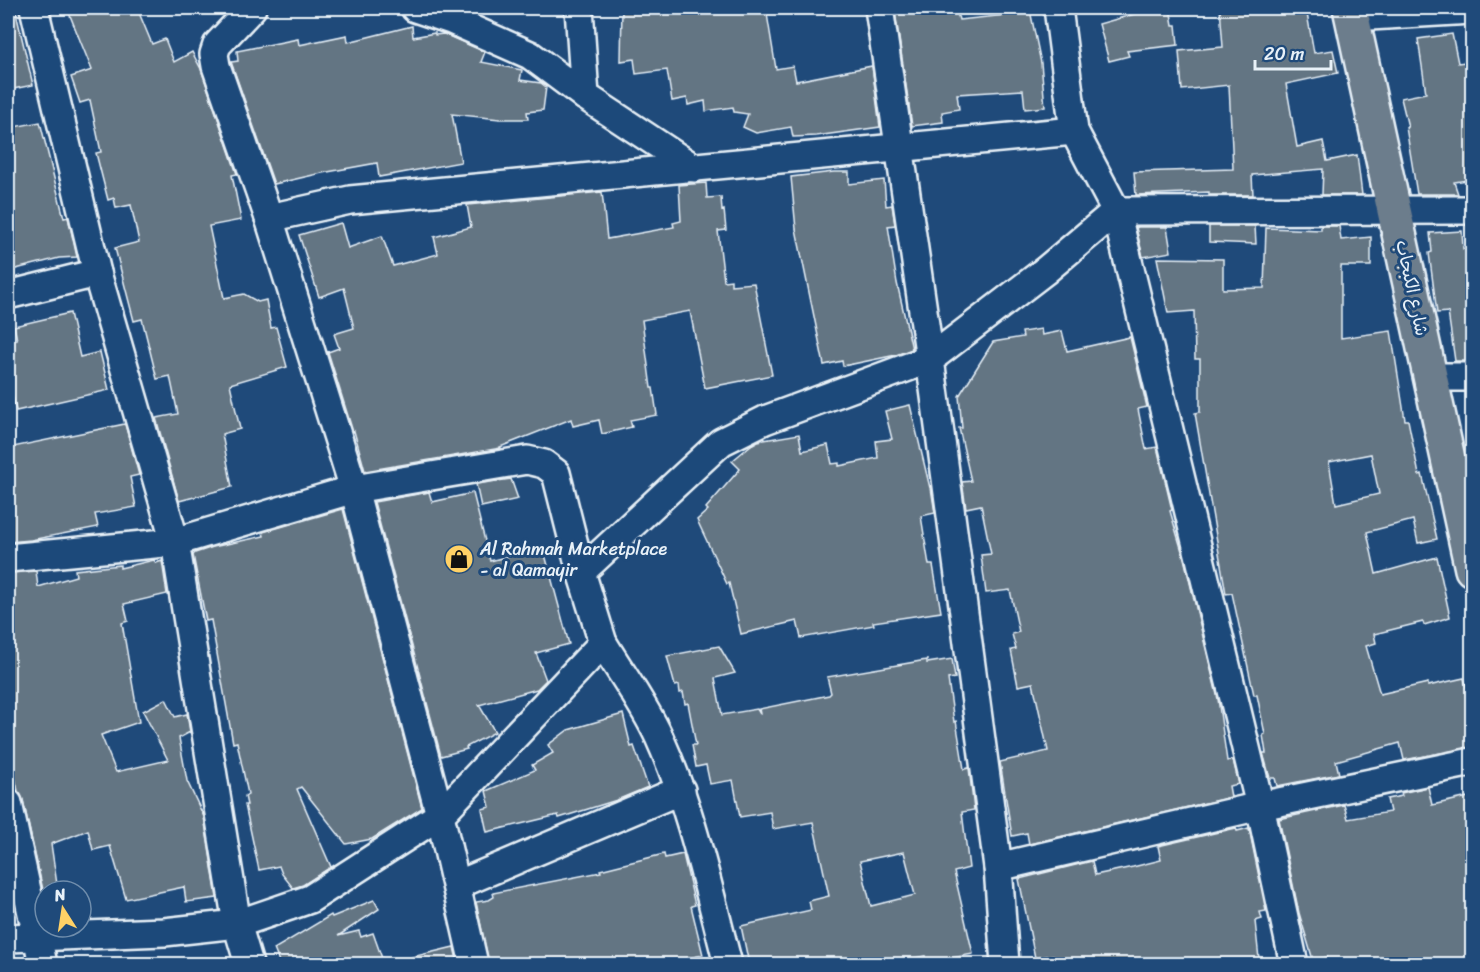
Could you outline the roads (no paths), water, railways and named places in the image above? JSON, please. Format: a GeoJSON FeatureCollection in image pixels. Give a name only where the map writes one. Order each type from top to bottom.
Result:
{"type":"FeatureCollection","features":[{"type":"Feature","properties":{"kind":"main road","name":"شارع الكبجاب"},"geometry":{"type":"LineString","coordinates":[[1352,12],[1473,569]]}},
{"type":"Feature","properties":{"kind":"street"},"geometry":{"type":"LineString","coordinates":[[34,8],[96,273],[175,542],[237,924],[249,964]]}},
{"type":"Feature","properties":{"kind":"street"},"geometry":{"type":"LineString","coordinates":[[252,8],[217,45],[214,54],[216,66],[268,218],[354,489],[440,815],[474,964]]}},
{"type":"Feature","properties":{"kind":"street"},"geometry":{"type":"LineString","coordinates":[[415,8],[451,20],[530,55],[585,96],[694,168]]}},
{"type":"Feature","properties":{"kind":"street"},"geometry":{"type":"LineString","coordinates":[[579,8],[585,96]]}},
{"type":"Feature","properties":{"kind":"street"},"geometry":{"type":"LineString","coordinates":[[879,8],[930,359],[998,867],[1005,964]]}},
{"type":"Feature","properties":{"kind":"street"},"geometry":{"type":"LineString","coordinates":[[1058,8],[1074,131],[1116,212],[1260,806],[1294,964]]}},
{"type":"Feature","properties":{"kind":"street"},"geometry":{"type":"LineString","coordinates":[[1352,12],[1473,10]]}},
{"type":"Feature","properties":{"kind":"street"},"geometry":{"type":"LineString","coordinates":[[268,218],[350,200],[1074,131]]}},
{"type":"Feature","properties":{"kind":"street"},"geometry":{"type":"LineString","coordinates":[[581,572],[721,442],[765,420],[930,359],[1046,270],[1116,212],[1473,210]]}},
{"type":"Feature","properties":{"kind":"street"},"geometry":{"type":"LineString","coordinates":[[8,295],[96,273]]}},
{"type":"Feature","properties":{"kind":"street"},"geometry":{"type":"LineString","coordinates":[[1431,377],[1473,377]]}},
{"type":"Feature","properties":{"kind":"street"},"geometry":{"type":"LineString","coordinates":[[8,558],[175,542],[354,489],[527,460],[544,464],[556,473],[581,572],[603,643],[658,735],[681,790],[697,841],[728,964]]}},
{"type":"Feature","properties":{"kind":"street"},"geometry":{"type":"LineString","coordinates":[[93,935],[164,932],[237,924],[310,899],[440,815],[603,643]]}},
{"type":"Feature","properties":{"kind":"street"},"geometry":{"type":"LineString","coordinates":[[998,867],[1260,806],[1473,762]]}},
{"type":"Feature","properties":{"kind":"street"},"geometry":{"type":"LineString","coordinates":[[457,885],[681,790]]}},
{"type":"Feature","properties":{"kind":"street"},"geometry":{"type":"LineString","coordinates":[[8,803],[33,919]]}},
{"type":"Feature","properties":{"kind":"street"},"geometry":{"type":"LineString","coordinates":[[8,938],[33,937]]}},
{"type":"Feature","properties":{"kind":"street"},"geometry":{"type":"LineString","coordinates":[[37,939],[43,964]]}},
{"type":"Feature","properties":{"kind":"place","name":"Al Rahmah Marketplace - al Qamayir"},"geometry":{"type":"Point","coordinates":[459,559]}}]}
